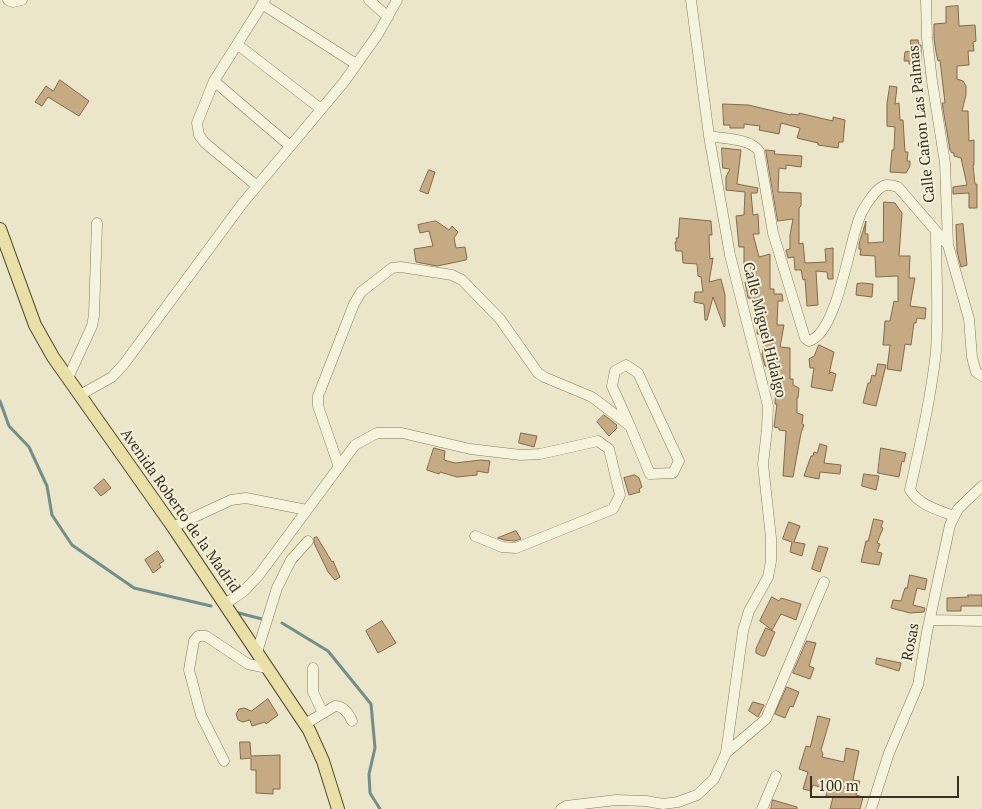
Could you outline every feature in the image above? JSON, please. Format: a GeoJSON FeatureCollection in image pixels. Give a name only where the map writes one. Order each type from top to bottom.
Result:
{"type":"FeatureCollection","features":[{"type":"Feature","properties":{"kind":"main road","name":"Avenida Roberto de la Madrid"},"geometry":{"type":"LineString","coordinates":[[0,229],[36,326],[53,357],[173,527],[305,724],[317,746],[338,809]]}},
{"type":"Feature","properties":{"kind":"street"},"geometry":{"type":"LineString","coordinates":[[8,0],[13,2],[22,0]]}},
{"type":"Feature","properties":{"kind":"street"},"geometry":{"type":"LineString","coordinates":[[369,0],[388,17]]}},
{"type":"Feature","properties":{"kind":"street"},"geometry":{"type":"LineString","coordinates":[[80,395],[112,377],[124,364],[242,204],[322,109],[356,64],[378,34],[397,0]]}},
{"type":"Feature","properties":{"kind":"street","name":"Calle Miguel Hidalgo"},"geometry":{"type":"LineString","coordinates":[[565,808],[616,800],[646,801],[663,804],[678,802],[698,795],[714,779],[726,753],[743,631],[750,611],[768,577],[772,561],[763,464],[768,406],[730,255],[709,136],[690,0]]}},
{"type":"Feature","properties":{"kind":"street","name":"Calle Cañon Las Palmas"},"geometry":{"type":"LineString","coordinates":[[926,0],[927,38],[932,81],[945,163],[948,245]]}},
{"type":"Feature","properties":{"kind":"street"},"geometry":{"type":"LineString","coordinates":[[257,186],[205,143],[199,135],[197,123],[214,81],[263,2],[356,64]]}},
{"type":"Feature","properties":{"kind":"street"},"geometry":{"type":"LineString","coordinates":[[238,45],[322,109]]}},
{"type":"Feature","properties":{"kind":"street"},"geometry":{"type":"LineString","coordinates":[[214,81],[290,146]]}},
{"type":"Feature","properties":{"kind":"street"},"geometry":{"type":"LineString","coordinates":[[709,136],[754,144],[759,151],[773,233],[805,338],[809,341],[815,339],[820,334],[831,313],[844,277],[859,218],[871,198],[880,187],[888,185],[898,187],[948,245],[969,319],[972,357],[976,372],[982,376]]}},
{"type":"Feature","properties":{"kind":"street"},"geometry":{"type":"LineString","coordinates":[[68,378],[92,326],[97,223]]}},
{"type":"Feature","properties":{"kind":"street"},"geometry":{"type":"LineString","coordinates":[[936,232],[936,350],[929,398],[910,490],[915,498],[954,516]]}},
{"type":"Feature","properties":{"kind":"street"},"geometry":{"type":"LineString","coordinates":[[339,466],[318,406],[318,396],[354,304],[361,292],[392,268],[401,267],[452,275],[462,280],[500,319],[538,373],[592,397],[630,426],[650,474],[672,473],[679,460],[638,373],[626,365],[615,371],[612,386],[630,426]]}},
{"type":"Feature","properties":{"kind":"street"},"geometry":{"type":"LineString","coordinates":[[225,604],[244,590],[259,575],[355,445],[377,433],[402,432],[470,449],[520,455],[540,454],[598,441],[609,449],[620,495],[613,508],[516,548],[502,547],[476,536]]}},
{"type":"Feature","properties":{"kind":"street","name":"Rosas"},"geometry":{"type":"LineString","coordinates":[[871,809],[889,753],[918,685],[927,632],[950,525],[958,510],[982,486]]}},
{"type":"Feature","properties":{"kind":"street"},"geometry":{"type":"LineString","coordinates":[[173,527],[231,500],[246,498],[307,510]]}},
{"type":"Feature","properties":{"kind":"street"},"geometry":{"type":"LineString","coordinates":[[257,652],[277,588],[291,560],[308,541]]}},
{"type":"Feature","properties":{"kind":"street","name":"Calle Miguel Hidalgo"},"geometry":{"type":"LineString","coordinates":[[726,753],[766,719],[824,582]]}},
{"type":"Feature","properties":{"kind":"street"},"geometry":{"type":"LineString","coordinates":[[931,620],[982,621]]}},
{"type":"Feature","properties":{"kind":"street"},"geometry":{"type":"LineString","coordinates":[[224,761],[201,715],[188,670],[194,640],[198,636],[206,636],[248,664],[267,668]]}},
{"type":"Feature","properties":{"kind":"street"},"geometry":{"type":"LineString","coordinates":[[313,668],[314,692],[323,714]]}},
{"type":"Feature","properties":{"kind":"street"},"geometry":{"type":"LineString","coordinates":[[305,724],[335,706],[348,712],[352,721]]}},
{"type":"Feature","properties":{"kind":"street"},"geometry":{"type":"LineString","coordinates":[[762,809],[776,776]]}},
{"type":"Feature","properties":{"kind":"building"},"geometry":{"type":"Polygon","coordinates":[[[958,6],[959,26],[975,25],[976,41],[973,42],[974,51],[968,51],[969,65],[957,66],[957,79],[963,81],[966,86],[962,111],[968,111],[969,141],[974,140],[973,165],[975,184],[977,184],[977,208],[969,208],[969,193],[953,194],[953,187],[967,185],[961,158],[954,156],[954,153],[950,150],[942,103],[945,103],[940,60],[938,61],[934,38],[934,24],[946,23],[946,7],[958,6]]]}},
{"type":"Feature","properties":{"kind":"building"},"geometry":{"type":"Polygon","coordinates":[[[911,40],[918,40],[919,45],[921,45],[921,64],[909,64],[909,61],[904,61],[905,52],[910,51],[911,40]]]}},
{"type":"Feature","properties":{"kind":"building"},"geometry":{"type":"Polygon","coordinates":[[[60,80],[89,101],[79,116],[48,97],[42,106],[35,102],[46,86],[53,91],[60,80]]]}},
{"type":"Feature","properties":{"kind":"building"},"geometry":{"type":"Polygon","coordinates":[[[890,86],[897,87],[895,104],[899,103],[900,120],[903,120],[905,152],[908,152],[907,161],[910,161],[910,166],[906,173],[890,172],[892,150],[894,150],[895,127],[887,126],[887,104],[890,86]]]}},
{"type":"Feature","properties":{"kind":"building"},"geometry":{"type":"Polygon","coordinates":[[[723,104],[748,105],[791,115],[799,115],[799,113],[833,121],[833,117],[845,120],[843,142],[839,142],[838,148],[818,145],[818,143],[797,138],[800,128],[781,123],[779,134],[759,130],[760,126],[744,124],[744,128],[730,128],[730,125],[724,125],[723,104]]]}},
{"type":"Feature","properties":{"kind":"building"},"geometry":{"type":"Polygon","coordinates":[[[722,148],[741,150],[737,184],[758,188],[757,193],[751,193],[753,215],[758,214],[759,234],[753,234],[759,257],[770,254],[770,289],[774,289],[774,294],[782,294],[783,301],[778,301],[777,325],[784,325],[780,347],[790,348],[790,379],[793,379],[793,385],[799,388],[797,413],[803,415],[802,424],[804,425],[793,477],[783,476],[786,431],[774,427],[777,404],[775,404],[776,376],[772,376],[772,367],[765,366],[762,355],[765,335],[757,334],[759,299],[748,298],[745,282],[749,282],[751,264],[744,264],[744,247],[739,247],[736,216],[744,215],[745,192],[726,190],[726,177],[730,169],[723,168],[722,148]]]}},
{"type":"Feature","properties":{"kind":"building"},"geometry":{"type":"Polygon","coordinates":[[[766,150],[775,151],[774,154],[802,156],[801,167],[786,165],[786,169],[779,168],[778,192],[801,193],[799,244],[803,243],[805,263],[826,262],[825,249],[833,248],[833,279],[828,279],[827,272],[816,271],[818,305],[807,306],[805,279],[803,280],[801,270],[795,270],[794,257],[788,258],[786,250],[790,249],[793,219],[778,221],[766,150]]]}},
{"type":"Feature","properties":{"kind":"building"},"geometry":{"type":"Polygon","coordinates":[[[429,170],[435,172],[428,194],[420,191],[429,170]]]}},
{"type":"Feature","properties":{"kind":"building"},"geometry":{"type":"Polygon","coordinates":[[[884,202],[895,203],[902,213],[899,256],[910,256],[909,278],[915,278],[910,306],[926,308],[925,319],[917,318],[916,323],[914,323],[911,345],[905,344],[901,371],[887,369],[890,345],[883,345],[885,321],[890,321],[894,301],[898,302],[898,276],[876,277],[875,256],[860,255],[861,249],[859,249],[866,221],[865,234],[868,234],[868,243],[883,242],[884,202]]]}},
{"type":"Feature","properties":{"kind":"building"},"geometry":{"type":"Polygon","coordinates":[[[680,218],[711,221],[712,235],[709,235],[710,259],[713,258],[709,282],[721,279],[725,295],[724,327],[713,297],[707,320],[705,320],[704,304],[694,302],[695,292],[703,292],[701,277],[698,276],[697,264],[683,263],[682,251],[676,251],[675,242],[677,242],[676,238],[678,238],[680,218]]]}},
{"type":"Feature","properties":{"kind":"building"},"geometry":{"type":"Polygon","coordinates":[[[436,221],[449,230],[452,226],[458,232],[454,238],[456,248],[465,247],[466,260],[437,266],[416,262],[414,249],[433,246],[429,231],[420,233],[418,225],[436,221]]]}},
{"type":"Feature","properties":{"kind":"building"},"geometry":{"type":"Polygon","coordinates":[[[963,224],[967,265],[961,267],[957,251],[956,225],[963,224]]]}},
{"type":"Feature","properties":{"kind":"building"},"geometry":{"type":"Polygon","coordinates":[[[857,284],[873,284],[872,297],[856,295],[857,284]]]}},
{"type":"Feature","properties":{"kind":"building"},"geometry":{"type":"Polygon","coordinates":[[[819,345],[834,352],[829,374],[831,372],[836,374],[832,391],[811,387],[814,368],[810,368],[809,359],[814,356],[819,345]]]}},
{"type":"Feature","properties":{"kind":"building"},"geometry":{"type":"Polygon","coordinates":[[[878,364],[886,365],[876,406],[863,403],[868,383],[870,383],[872,375],[875,376],[878,364]]]}},
{"type":"Feature","properties":{"kind":"building"},"geometry":{"type":"Polygon","coordinates":[[[604,415],[617,425],[617,428],[609,436],[597,422],[604,415]]]}},
{"type":"Feature","properties":{"kind":"building"},"geometry":{"type":"Polygon","coordinates":[[[521,433],[537,436],[534,447],[519,443],[521,433]]]}},
{"type":"Feature","properties":{"kind":"building"},"geometry":{"type":"Polygon","coordinates":[[[820,444],[827,446],[824,463],[841,465],[840,474],[820,472],[819,479],[804,476],[811,456],[813,456],[814,452],[817,453],[820,444]]]}},
{"type":"Feature","properties":{"kind":"building"},"geometry":{"type":"Polygon","coordinates":[[[434,448],[445,451],[444,460],[455,463],[481,460],[490,461],[488,473],[477,471],[477,475],[457,477],[427,470],[434,448]]]}},
{"type":"Feature","properties":{"kind":"building"},"geometry":{"type":"Polygon","coordinates":[[[881,448],[906,453],[904,462],[902,461],[899,477],[878,473],[881,448]]]}},
{"type":"Feature","properties":{"kind":"building"},"geometry":{"type":"Polygon","coordinates":[[[864,474],[879,476],[876,490],[862,486],[864,474]]]}},
{"type":"Feature","properties":{"kind":"building"},"geometry":{"type":"Polygon","coordinates":[[[635,475],[639,478],[642,487],[639,489],[640,492],[629,495],[624,478],[635,475]]]}},
{"type":"Feature","properties":{"kind":"building"},"geometry":{"type":"Polygon","coordinates":[[[104,479],[111,488],[101,496],[94,488],[104,479]]]}},
{"type":"Feature","properties":{"kind":"building"},"geometry":{"type":"Polygon","coordinates":[[[874,519],[883,521],[881,527],[883,528],[877,543],[880,544],[877,552],[882,553],[879,565],[861,562],[874,519]]]}},
{"type":"Feature","properties":{"kind":"building"},"geometry":{"type":"Polygon","coordinates":[[[789,522],[800,526],[794,542],[805,544],[802,556],[790,552],[792,542],[783,539],[789,522]]]}},
{"type":"Feature","properties":{"kind":"building"},"geometry":{"type":"Polygon","coordinates":[[[516,531],[521,539],[515,541],[498,538],[516,531]]]}},
{"type":"Feature","properties":{"kind":"building"},"geometry":{"type":"Polygon","coordinates":[[[317,537],[333,561],[340,577],[335,580],[328,572],[314,543],[314,538],[317,537]]]}},
{"type":"Feature","properties":{"kind":"building"},"geometry":{"type":"Polygon","coordinates":[[[819,546],[828,548],[820,572],[812,569],[819,546]]]}},
{"type":"Feature","properties":{"kind":"building"},"geometry":{"type":"Polygon","coordinates":[[[158,551],[164,561],[159,564],[161,567],[153,573],[145,560],[158,551]]]}},
{"type":"Feature","properties":{"kind":"building"},"geometry":{"type":"Polygon","coordinates":[[[910,575],[927,579],[925,590],[917,588],[913,605],[925,608],[924,612],[910,613],[891,608],[893,600],[901,601],[910,575]]]}},
{"type":"Feature","properties":{"kind":"building"},"geometry":{"type":"Polygon","coordinates":[[[968,595],[982,595],[982,606],[961,606],[961,611],[947,611],[947,598],[968,597],[968,595]]]}},
{"type":"Feature","properties":{"kind":"building"},"geometry":{"type":"Polygon","coordinates":[[[772,597],[779,601],[781,598],[801,604],[796,620],[781,614],[772,630],[760,621],[772,597]]]}},
{"type":"Feature","properties":{"kind":"building"},"geometry":{"type":"Polygon","coordinates":[[[382,621],[396,643],[378,653],[366,631],[382,621]]]}},
{"type":"Feature","properties":{"kind":"building"},"geometry":{"type":"Polygon","coordinates":[[[766,628],[775,632],[765,656],[762,656],[756,653],[756,649],[766,628]]]}},
{"type":"Feature","properties":{"kind":"building"},"geometry":{"type":"Polygon","coordinates":[[[807,641],[816,643],[809,666],[814,668],[810,679],[793,673],[807,641]]]}},
{"type":"Feature","properties":{"kind":"building"},"geometry":{"type":"Polygon","coordinates":[[[877,658],[901,663],[899,671],[876,664],[877,658]]]}},
{"type":"Feature","properties":{"kind":"building"},"geometry":{"type":"Polygon","coordinates":[[[787,687],[799,692],[793,707],[790,706],[785,718],[775,714],[787,687]]]}},
{"type":"Feature","properties":{"kind":"building"},"geometry":{"type":"Polygon","coordinates":[[[268,699],[278,715],[266,724],[265,722],[252,726],[250,720],[243,722],[238,720],[236,714],[239,709],[244,708],[251,711],[268,699]]]}},
{"type":"Feature","properties":{"kind":"building"},"geometry":{"type":"Polygon","coordinates":[[[753,702],[764,705],[758,717],[749,711],[753,702]]]}},
{"type":"Feature","properties":{"kind":"building"},"geometry":{"type":"Polygon","coordinates":[[[818,716],[830,719],[821,750],[822,757],[844,762],[846,748],[859,751],[853,780],[860,781],[856,795],[863,797],[860,809],[830,809],[833,797],[826,796],[827,789],[813,785],[811,791],[803,789],[808,772],[799,769],[806,746],[810,747],[818,716]]]}},
{"type":"Feature","properties":{"kind":"building"},"geometry":{"type":"Polygon","coordinates":[[[240,742],[250,742],[251,756],[280,755],[280,789],[273,789],[273,794],[256,793],[256,770],[251,770],[251,758],[241,759],[240,742]]]}},
{"type":"Feature","properties":{"kind":"building"},"geometry":{"type":"Polygon","coordinates":[[[773,800],[797,807],[797,809],[771,809],[773,800]]]}},
{"type":"Feature","properties":{"kind":"waterway"},"geometry":{"type":"LineString","coordinates":[[0,401],[9,426],[29,447],[47,486],[52,515],[72,545],[134,588],[211,606]]}},
{"type":"Feature","properties":{"kind":"waterway"},"geometry":{"type":"LineString","coordinates":[[235,612],[262,619]]}},
{"type":"Feature","properties":{"kind":"waterway"},"geometry":{"type":"LineString","coordinates":[[282,623],[328,651],[371,704],[375,748],[369,774],[370,793],[380,809]]}}]}
